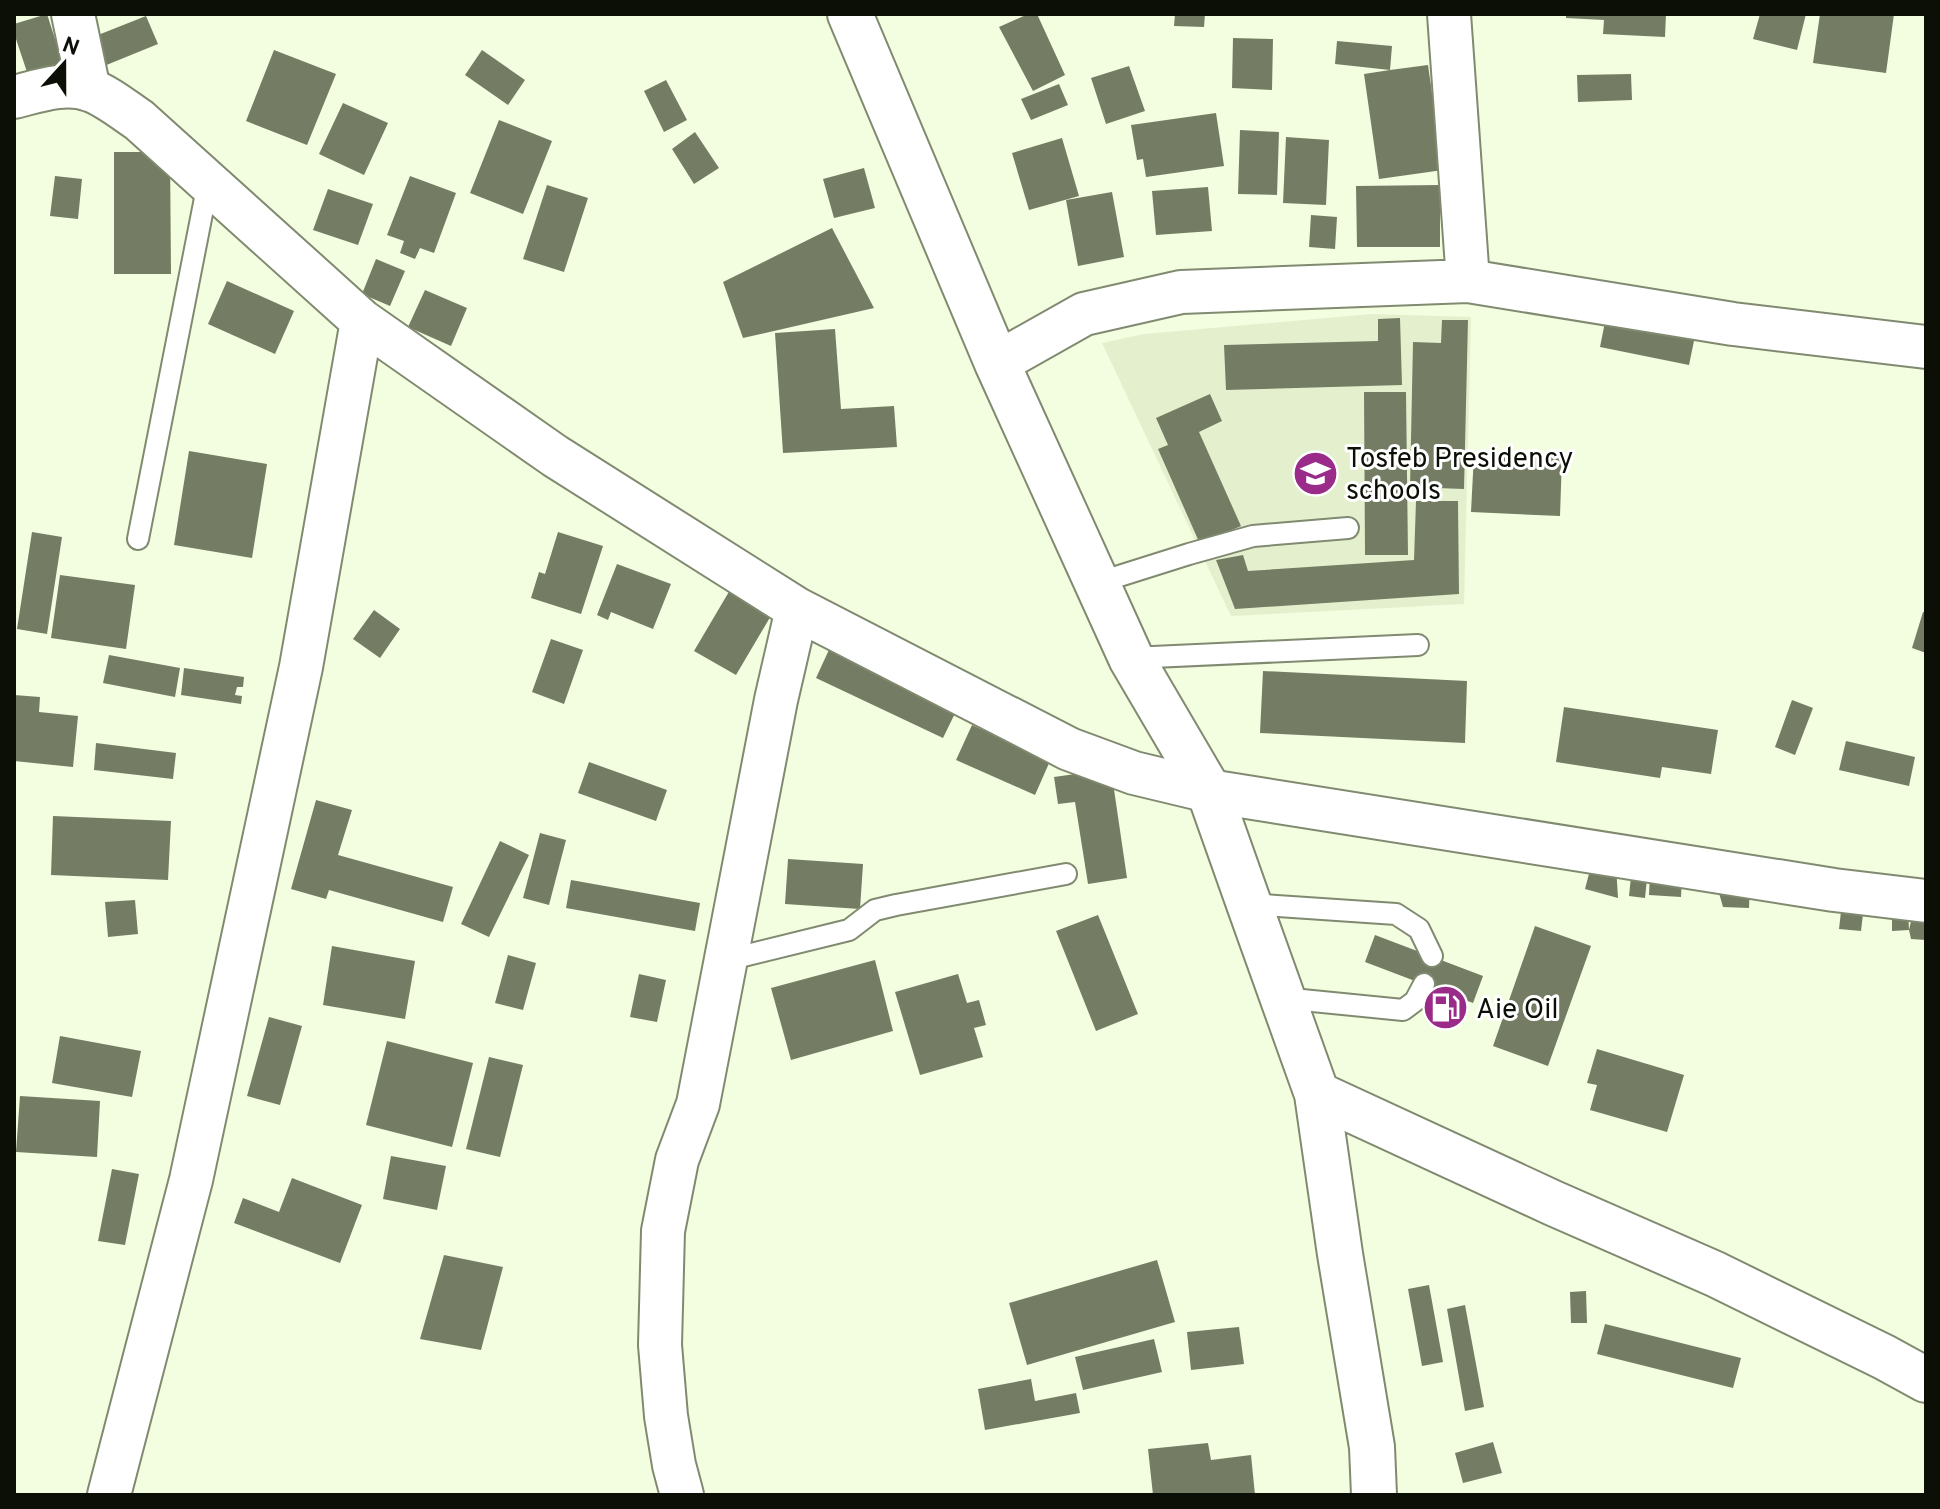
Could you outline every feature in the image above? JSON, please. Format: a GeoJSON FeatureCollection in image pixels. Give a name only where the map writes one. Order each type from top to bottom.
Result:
{"type":"FeatureCollection","features":[{"type":"Feature","properties":{"kind":"street"},"geometry":{"type":"LineString","coordinates":[[73,14],[89,90]]}},
{"type":"Feature","properties":{"kind":"street"},"geometry":{"type":"LineString","coordinates":[[850,14],[997,363],[1131,658],[1209,791],[1317,1094],[1372,1447],[1374,1495]]}},
{"type":"Feature","properties":{"kind":"street"},"geometry":{"type":"LineString","coordinates":[[1449,14],[1468,281]]}},
{"type":"Feature","properties":{"kind":"street"},"geometry":{"type":"LineString","coordinates":[[14,97],[63,86],[89,90],[139,120],[362,321],[555,456],[797,609],[1069,749],[1134,773],[1209,791],[1834,890],[1926,901]]}},
{"type":"Feature","properties":{"kind":"street"},"geometry":{"type":"LineString","coordinates":[[997,363],[1084,314],[1181,292],[1468,281],[1733,324],[1926,347]]}},
{"type":"Feature","properties":{"kind":"street"},"geometry":{"type":"LineString","coordinates":[[109,1495],[201,1134],[301,667],[362,321]]}},
{"type":"Feature","properties":{"kind":"street"},"geometry":{"type":"LineString","coordinates":[[682,1495],[666,1416],[660,1345],[663,1231],[677,1160],[698,1104],[776,700],[797,609]]}},
{"type":"Feature","properties":{"kind":"street"},"geometry":{"type":"LineString","coordinates":[[1317,1094],[1715,1274],[1926,1380]]}},
{"type":"Feature","properties":{"kind":"lane"},"geometry":{"type":"LineString","coordinates":[[138,539],[208,183]]}},
{"type":"Feature","properties":{"kind":"lane"},"geometry":{"type":"LineString","coordinates":[[1097,583],[1253,536],[1348,528]]}},
{"type":"Feature","properties":{"kind":"lane"},"geometry":{"type":"LineString","coordinates":[[1131,658],[1418,645]]}},
{"type":"Feature","properties":{"kind":"lane"},"geometry":{"type":"LineString","coordinates":[[727,960],[849,930],[875,910],[1066,874]]}},
{"type":"Feature","properties":{"kind":"lane"},"geometry":{"type":"LineString","coordinates":[[1249,904],[1396,914],[1419,929],[1432,956]]}},
{"type":"Feature","properties":{"kind":"lane"},"geometry":{"type":"LineString","coordinates":[[1282,998],[1403,1010],[1415,1001],[1424,984]]}},
{"type":"Feature","properties":{"kind":"shaded area","name":"Tosfeb Presidency schools"},"geometry":{"type":"Polygon","coordinates":[[[1372,314],[1471,317],[1464,604],[1231,616],[1102,343],[1144,334],[1372,314]]]}},
{"type":"Feature","properties":{"kind":"building"},"geometry":{"type":"Polygon","coordinates":[[[47,14],[64,67],[29,78],[14,33],[14,24],[47,14]]]}},
{"type":"Feature","properties":{"kind":"building"},"geometry":{"type":"Polygon","coordinates":[[[1028,14],[1037,14],[1065,75],[1033,91],[999,27],[1028,14]]]}},
{"type":"Feature","properties":{"kind":"building"},"geometry":{"type":"Polygon","coordinates":[[[1175,14],[1205,14],[1204,27],[1174,26],[1175,14]]]}},
{"type":"Feature","properties":{"kind":"building"},"geometry":{"type":"Polygon","coordinates":[[[1566,14],[1666,14],[1665,37],[1603,34],[1604,20],[1566,18],[1566,14]]]}},
{"type":"Feature","properties":{"kind":"building"},"geometry":{"type":"Polygon","coordinates":[[[1760,14],[1806,14],[1797,50],[1753,39],[1760,14]]]}},
{"type":"Feature","properties":{"kind":"building"},"geometry":{"type":"Polygon","coordinates":[[[1820,14],[1894,14],[1886,73],[1813,63],[1820,14]]]}},
{"type":"Feature","properties":{"kind":"building"},"geometry":{"type":"Polygon","coordinates":[[[146,16],[158,44],[104,66],[93,37],[146,16]]]}},
{"type":"Feature","properties":{"kind":"building"},"geometry":{"type":"Polygon","coordinates":[[[1233,38],[1273,39],[1272,90],[1232,88],[1233,38]]]}},
{"type":"Feature","properties":{"kind":"building"},"geometry":{"type":"Polygon","coordinates":[[[1337,41],[1392,46],[1390,70],[1335,64],[1337,41]]]}},
{"type":"Feature","properties":{"kind":"building"},"geometry":{"type":"Polygon","coordinates":[[[274,50],[336,74],[307,145],[246,121],[274,50]]]}},
{"type":"Feature","properties":{"kind":"building"},"geometry":{"type":"Polygon","coordinates":[[[482,50],[525,80],[508,105],[465,75],[482,50]]]}},
{"type":"Feature","properties":{"kind":"building"},"geometry":{"type":"Polygon","coordinates":[[[1428,65],[1443,170],[1379,179],[1364,74],[1428,65]]]}},
{"type":"Feature","properties":{"kind":"building"},"geometry":{"type":"Polygon","coordinates":[[[1129,66],[1145,111],[1106,124],[1091,78],[1129,66]]]}},
{"type":"Feature","properties":{"kind":"building"},"geometry":{"type":"Polygon","coordinates":[[[1631,74],[1632,100],[1578,102],[1577,75],[1631,74]]]}},
{"type":"Feature","properties":{"kind":"building"},"geometry":{"type":"Polygon","coordinates":[[[666,80],[687,120],[664,132],[644,91],[666,80]]]}},
{"type":"Feature","properties":{"kind":"building"},"geometry":{"type":"Polygon","coordinates":[[[1059,84],[1068,105],[1031,120],[1021,99],[1059,84]]]}},
{"type":"Feature","properties":{"kind":"building"},"geometry":{"type":"Polygon","coordinates":[[[343,103],[388,123],[364,175],[319,154],[343,103]]]}},
{"type":"Feature","properties":{"kind":"building"},"geometry":{"type":"Polygon","coordinates":[[[1216,113],[1224,166],[1146,177],[1143,159],[1137,160],[1131,125],[1216,113]]]}},
{"type":"Feature","properties":{"kind":"building"},"geometry":{"type":"Polygon","coordinates":[[[499,120],[552,141],[523,214],[470,193],[499,120]]]}},
{"type":"Feature","properties":{"kind":"building"},"geometry":{"type":"Polygon","coordinates":[[[1240,130],[1279,132],[1277,195],[1238,194],[1240,130]]]}},
{"type":"Feature","properties":{"kind":"building"},"geometry":{"type":"Polygon","coordinates":[[[695,132],[719,168],[694,184],[672,149],[695,132]]]}},
{"type":"Feature","properties":{"kind":"building"},"geometry":{"type":"Polygon","coordinates":[[[1286,137],[1329,140],[1326,205],[1283,203],[1286,137]]]}},
{"type":"Feature","properties":{"kind":"building"},"geometry":{"type":"Polygon","coordinates":[[[1062,138],[1079,196],[1029,210],[1012,153],[1062,138]]]}},
{"type":"Feature","properties":{"kind":"building"},"geometry":{"type":"Polygon","coordinates":[[[114,152],[170,152],[171,274],[114,274],[114,152]]]}},
{"type":"Feature","properties":{"kind":"building"},"geometry":{"type":"Polygon","coordinates":[[[864,168],[875,208],[834,218],[823,179],[864,168]]]}},
{"type":"Feature","properties":{"kind":"building"},"geometry":{"type":"Polygon","coordinates":[[[55,176],[82,179],[78,219],[50,216],[55,176]]]}},
{"type":"Feature","properties":{"kind":"building"},"geometry":{"type":"Polygon","coordinates":[[[410,176],[456,193],[434,253],[420,248],[415,259],[400,253],[404,241],[387,235],[410,176]]]}},
{"type":"Feature","properties":{"kind":"building"},"geometry":{"type":"Polygon","coordinates":[[[547,185],[588,198],[564,272],[523,259],[547,185]]]}},
{"type":"Feature","properties":{"kind":"building"},"geometry":{"type":"Polygon","coordinates":[[[1440,185],[1440,247],[1357,247],[1356,186],[1440,185]]]}},
{"type":"Feature","properties":{"kind":"building"},"geometry":{"type":"Polygon","coordinates":[[[1208,187],[1212,231],[1156,235],[1152,191],[1208,187]]]}},
{"type":"Feature","properties":{"kind":"building"},"geometry":{"type":"Polygon","coordinates":[[[328,189],[373,204],[358,245],[313,230],[328,189]]]}},
{"type":"Feature","properties":{"kind":"building"},"geometry":{"type":"Polygon","coordinates":[[[1112,192],[1124,257],[1078,266],[1066,200],[1112,192]]]}},
{"type":"Feature","properties":{"kind":"building"},"geometry":{"type":"Polygon","coordinates":[[[1311,215],[1337,217],[1335,249],[1309,247],[1311,215]]]}},
{"type":"Feature","properties":{"kind":"building"},"geometry":{"type":"Polygon","coordinates":[[[832,228],[874,308],[743,338],[723,282],[832,228]]]}},
{"type":"Feature","properties":{"kind":"building"},"geometry":{"type":"Polygon","coordinates":[[[376,259],[405,271],[390,306],[362,294],[376,259]]]}},
{"type":"Feature","properties":{"kind":"building"},"geometry":{"type":"Polygon","coordinates":[[[227,281],[294,311],[275,354],[208,324],[227,281]]]}},
{"type":"Feature","properties":{"kind":"building"},"geometry":{"type":"Polygon","coordinates":[[[425,290],[467,308],[451,346],[408,327],[425,290]]]}},
{"type":"Feature","properties":{"kind":"building"},"geometry":{"type":"Polygon","coordinates":[[[1606,317],[1695,336],[1689,365],[1600,347],[1606,317]]]}},
{"type":"Feature","properties":{"kind":"building"},"geometry":{"type":"Polygon","coordinates":[[[1400,318],[1402,385],[1226,390],[1224,345],[1378,341],[1378,319],[1400,318]]]}},
{"type":"Feature","properties":{"kind":"building"},"geometry":{"type":"Polygon","coordinates":[[[1442,320],[1468,320],[1464,489],[1410,487],[1413,342],[1441,343],[1442,320]]]}},
{"type":"Feature","properties":{"kind":"building"},"geometry":{"type":"Polygon","coordinates":[[[835,329],[841,409],[894,406],[897,447],[783,453],[775,333],[835,329]]]}},
{"type":"Feature","properties":{"kind":"building"},"geometry":{"type":"Polygon","coordinates":[[[1364,392],[1406,392],[1408,555],[1365,555],[1364,392]]]}},
{"type":"Feature","properties":{"kind":"building"},"geometry":{"type":"Polygon","coordinates":[[[1210,394],[1222,421],[1199,432],[1241,526],[1200,544],[1158,449],[1168,445],[1156,418],[1210,394]]]}},
{"type":"Feature","properties":{"kind":"building"},"geometry":{"type":"Polygon","coordinates":[[[189,451],[267,464],[252,558],[174,545],[189,451]]]}},
{"type":"Feature","properties":{"kind":"building"},"geometry":{"type":"Polygon","coordinates":[[[1474,454],[1562,457],[1560,516],[1471,512],[1474,454]]]}},
{"type":"Feature","properties":{"kind":"building"},"geometry":{"type":"Polygon","coordinates":[[[1416,501],[1458,501],[1459,594],[1235,609],[1216,560],[1243,555],[1248,571],[1414,560],[1416,501]]]}},
{"type":"Feature","properties":{"kind":"building"},"geometry":{"type":"Polygon","coordinates":[[[32,532],[62,537],[47,634],[17,629],[32,532]]]}},
{"type":"Feature","properties":{"kind":"building"},"geometry":{"type":"Polygon","coordinates":[[[558,532],[603,546],[581,614],[531,598],[539,572],[545,574],[558,532]]]}},
{"type":"Feature","properties":{"kind":"building"},"geometry":{"type":"Polygon","coordinates":[[[617,564],[671,584],[653,629],[611,612],[608,620],[597,615],[617,564]]]}},
{"type":"Feature","properties":{"kind":"building"},"geometry":{"type":"Polygon","coordinates":[[[60,575],[135,585],[126,649],[51,638],[60,575]]]}},
{"type":"Feature","properties":{"kind":"building"},"geometry":{"type":"Polygon","coordinates":[[[730,590],[772,614],[736,675],[694,651],[730,590]]]}},
{"type":"Feature","properties":{"kind":"building"},"geometry":{"type":"Polygon","coordinates":[[[374,610],[400,629],[380,658],[353,639],[374,610]]]}},
{"type":"Feature","properties":{"kind":"building"},"geometry":{"type":"Polygon","coordinates":[[[1923,612],[1926,613],[1926,653],[1912,648],[1923,612]]]}},
{"type":"Feature","properties":{"kind":"building"},"geometry":{"type":"Polygon","coordinates":[[[551,639],[583,650],[564,704],[532,692],[551,639]]]}},
{"type":"Feature","properties":{"kind":"building"},"geometry":{"type":"Polygon","coordinates":[[[833,641],[961,701],[943,738],[816,678],[833,641]]]}},
{"type":"Feature","properties":{"kind":"building"},"geometry":{"type":"Polygon","coordinates":[[[109,655],[180,668],[175,697],[103,683],[109,655]]]}},
{"type":"Feature","properties":{"kind":"building"},"geometry":{"type":"Polygon","coordinates":[[[184,668],[244,677],[243,687],[237,687],[235,695],[242,696],[241,704],[181,695],[184,668]]]}},
{"type":"Feature","properties":{"kind":"building"},"geometry":{"type":"Polygon","coordinates":[[[1263,671],[1467,681],[1465,743],[1260,733],[1263,671]]]}},
{"type":"Feature","properties":{"kind":"building"},"geometry":{"type":"Polygon","coordinates":[[[14,695],[40,697],[39,712],[78,716],[73,767],[14,761],[14,695]]]}},
{"type":"Feature","properties":{"kind":"building"},"geometry":{"type":"Polygon","coordinates":[[[1792,700],[1813,708],[1795,755],[1775,747],[1792,700]]]}},
{"type":"Feature","properties":{"kind":"building"},"geometry":{"type":"Polygon","coordinates":[[[1564,707],[1718,730],[1711,774],[1662,767],[1660,778],[1556,762],[1564,707]]]}},
{"type":"Feature","properties":{"kind":"building"},"geometry":{"type":"Polygon","coordinates":[[[972,725],[1050,761],[1035,795],[956,760],[972,725]]]}},
{"type":"Feature","properties":{"kind":"building"},"geometry":{"type":"Polygon","coordinates":[[[1846,741],[1915,757],[1909,786],[1839,770],[1846,741]]]}},
{"type":"Feature","properties":{"kind":"building"},"geometry":{"type":"Polygon","coordinates":[[[96,743],[176,753],[173,779],[94,770],[96,743]]]}},
{"type":"Feature","properties":{"kind":"building"},"geometry":{"type":"Polygon","coordinates":[[[589,762],[667,790],[656,821],[578,793],[589,762]]]}},
{"type":"Feature","properties":{"kind":"building"},"geometry":{"type":"Polygon","coordinates":[[[1111,769],[1127,878],[1088,884],[1075,802],[1058,804],[1054,777],[1111,769]]]}},
{"type":"Feature","properties":{"kind":"building"},"geometry":{"type":"Polygon","coordinates":[[[316,800],[352,810],[338,855],[453,887],[443,922],[329,890],[326,899],[291,889],[316,800]]]}},
{"type":"Feature","properties":{"kind":"building"},"geometry":{"type":"Polygon","coordinates":[[[53,816],[171,821],[168,880],[51,875],[53,816]]]}},
{"type":"Feature","properties":{"kind":"building"},"geometry":{"type":"Polygon","coordinates":[[[540,833],[566,840],[549,905],[523,898],[540,833]]]}},
{"type":"Feature","properties":{"kind":"building"},"geometry":{"type":"Polygon","coordinates":[[[500,841],[529,855],[489,937],[461,924],[500,841]]]}},
{"type":"Feature","properties":{"kind":"building"},"geometry":{"type":"Polygon","coordinates":[[[788,859],[863,864],[860,909],[785,904],[788,859]]]}},
{"type":"Feature","properties":{"kind":"building"},"geometry":{"type":"Polygon","coordinates":[[[1616,865],[1618,898],[1585,889],[1591,866],[1616,865]]]}},
{"type":"Feature","properties":{"kind":"building"},"geometry":{"type":"Polygon","coordinates":[[[1632,867],[1648,869],[1645,898],[1629,896],[1632,867]]]}},
{"type":"Feature","properties":{"kind":"building"},"geometry":{"type":"Polygon","coordinates":[[[1650,873],[1682,876],[1681,897],[1649,895],[1650,873]]]}},
{"type":"Feature","properties":{"kind":"building"},"geometry":{"type":"Polygon","coordinates":[[[1715,879],[1750,881],[1749,908],[1723,907],[1715,879]]]}},
{"type":"Feature","properties":{"kind":"building"},"geometry":{"type":"Polygon","coordinates":[[[571,880],[700,903],[695,931],[566,908],[571,880]]]}},
{"type":"Feature","properties":{"kind":"building"},"geometry":{"type":"Polygon","coordinates":[[[135,900],[138,934],[108,937],[105,902],[135,900]]]}},
{"type":"Feature","properties":{"kind":"building"},"geometry":{"type":"Polygon","coordinates":[[[1842,903],[1864,905],[1861,931],[1839,929],[1842,903]]]}},
{"type":"Feature","properties":{"kind":"building"},"geometry":{"type":"Polygon","coordinates":[[[1908,910],[1909,930],[1892,931],[1892,911],[1908,910]]]}},
{"type":"Feature","properties":{"kind":"building"},"geometry":{"type":"Polygon","coordinates":[[[1098,915],[1138,1014],[1096,1031],[1056,931],[1098,915]]]}},
{"type":"Feature","properties":{"kind":"building"},"geometry":{"type":"Polygon","coordinates":[[[1912,917],[1926,917],[1926,940],[1911,939],[1909,930],[1912,917]]]}},
{"type":"Feature","properties":{"kind":"building"},"geometry":{"type":"Polygon","coordinates":[[[1535,926],[1591,946],[1548,1066],[1493,1046],[1535,926]]]}},
{"type":"Feature","properties":{"kind":"building"},"geometry":{"type":"Polygon","coordinates":[[[1375,935],[1483,976],[1473,1003],[1365,962],[1375,935]]]}},
{"type":"Feature","properties":{"kind":"building"},"geometry":{"type":"Polygon","coordinates":[[[332,946],[415,961],[405,1019],[323,1005],[332,946]]]}},
{"type":"Feature","properties":{"kind":"building"},"geometry":{"type":"Polygon","coordinates":[[[508,955],[536,963],[523,1010],[495,1003],[508,955]]]}},
{"type":"Feature","properties":{"kind":"building"},"geometry":{"type":"Polygon","coordinates":[[[875,960],[893,1031],[791,1060],[771,988],[875,960]]]}},
{"type":"Feature","properties":{"kind":"building"},"geometry":{"type":"Polygon","coordinates":[[[639,974],[666,980],[657,1022],[630,1017],[639,974]]]}},
{"type":"Feature","properties":{"kind":"building"},"geometry":{"type":"Polygon","coordinates":[[[958,974],[967,1003],[979,1000],[986,1025],[974,1028],[983,1057],[920,1075],[895,992],[958,974]]]}},
{"type":"Feature","properties":{"kind":"building"},"geometry":{"type":"Polygon","coordinates":[[[269,1017],[302,1026],[280,1105],[247,1096],[269,1017]]]}},
{"type":"Feature","properties":{"kind":"building"},"geometry":{"type":"Polygon","coordinates":[[[60,1036],[141,1051],[132,1097],[52,1083],[60,1036]]]}},
{"type":"Feature","properties":{"kind":"building"},"geometry":{"type":"Polygon","coordinates":[[[387,1041],[473,1063],[452,1147],[366,1125],[387,1041]]]}},
{"type":"Feature","properties":{"kind":"building"},"geometry":{"type":"Polygon","coordinates":[[[1597,1049],[1684,1075],[1667,1132],[1590,1110],[1597,1085],[1587,1083],[1597,1049]]]}},
{"type":"Feature","properties":{"kind":"building"},"geometry":{"type":"Polygon","coordinates":[[[489,1057],[523,1065],[500,1157],[466,1149],[489,1057]]]}},
{"type":"Feature","properties":{"kind":"building"},"geometry":{"type":"Polygon","coordinates":[[[20,1096],[100,1101],[97,1157],[16,1152],[20,1096]]]}},
{"type":"Feature","properties":{"kind":"building"},"geometry":{"type":"Polygon","coordinates":[[[391,1156],[446,1166],[437,1210],[383,1199],[391,1156]]]}},
{"type":"Feature","properties":{"kind":"building"},"geometry":{"type":"Polygon","coordinates":[[[112,1169],[139,1174],[125,1245],[98,1241],[112,1169]]]}},
{"type":"Feature","properties":{"kind":"building"},"geometry":{"type":"Polygon","coordinates":[[[292,1178],[362,1205],[340,1263],[234,1223],[243,1198],[279,1212],[292,1178]]]}},
{"type":"Feature","properties":{"kind":"building"},"geometry":{"type":"Polygon","coordinates":[[[444,1255],[503,1267],[481,1350],[420,1339],[444,1255]]]}},
{"type":"Feature","properties":{"kind":"building"},"geometry":{"type":"Polygon","coordinates":[[[1157,1260],[1175,1322],[1027,1365],[1009,1303],[1157,1260]]]}},
{"type":"Feature","properties":{"kind":"building"},"geometry":{"type":"Polygon","coordinates":[[[1429,1285],[1443,1362],[1422,1366],[1408,1289],[1429,1285]]]}},
{"type":"Feature","properties":{"kind":"building"},"geometry":{"type":"Polygon","coordinates":[[[1586,1291],[1587,1323],[1571,1323],[1570,1292],[1586,1291]]]}},
{"type":"Feature","properties":{"kind":"building"},"geometry":{"type":"Polygon","coordinates":[[[1465,1305],[1484,1407],[1465,1411],[1447,1309],[1465,1305]]]}},
{"type":"Feature","properties":{"kind":"building"},"geometry":{"type":"Polygon","coordinates":[[[1605,1324],[1741,1358],[1733,1388],[1597,1354],[1605,1324]]]}},
{"type":"Feature","properties":{"kind":"building"},"geometry":{"type":"Polygon","coordinates":[[[1239,1327],[1244,1364],[1191,1370],[1187,1332],[1239,1327]]]}},
{"type":"Feature","properties":{"kind":"building"},"geometry":{"type":"Polygon","coordinates":[[[1154,1339],[1162,1372],[1083,1390],[1075,1357],[1154,1339]]]}},
{"type":"Feature","properties":{"kind":"building"},"geometry":{"type":"Polygon","coordinates":[[[1031,1379],[1035,1401],[1076,1393],[1080,1413],[985,1430],[978,1389],[1031,1379]]]}},
{"type":"Feature","properties":{"kind":"building"},"geometry":{"type":"Polygon","coordinates":[[[1493,1442],[1502,1473],[1463,1483],[1455,1453],[1493,1442]]]}},
{"type":"Feature","properties":{"kind":"building"},"geometry":{"type":"Polygon","coordinates":[[[1208,1443],[1211,1460],[1251,1455],[1255,1495],[1153,1495],[1148,1449],[1208,1443]]]}},
{"type":"Feature","properties":{"kind":"place","name":"Tosfeb Presidency schools"},"geometry":{"type":"Point","coordinates":[1315,473]}},
{"type":"Feature","properties":{"kind":"place","name":"Aie Oil"},"geometry":{"type":"Point","coordinates":[1445,1008]}}]}
